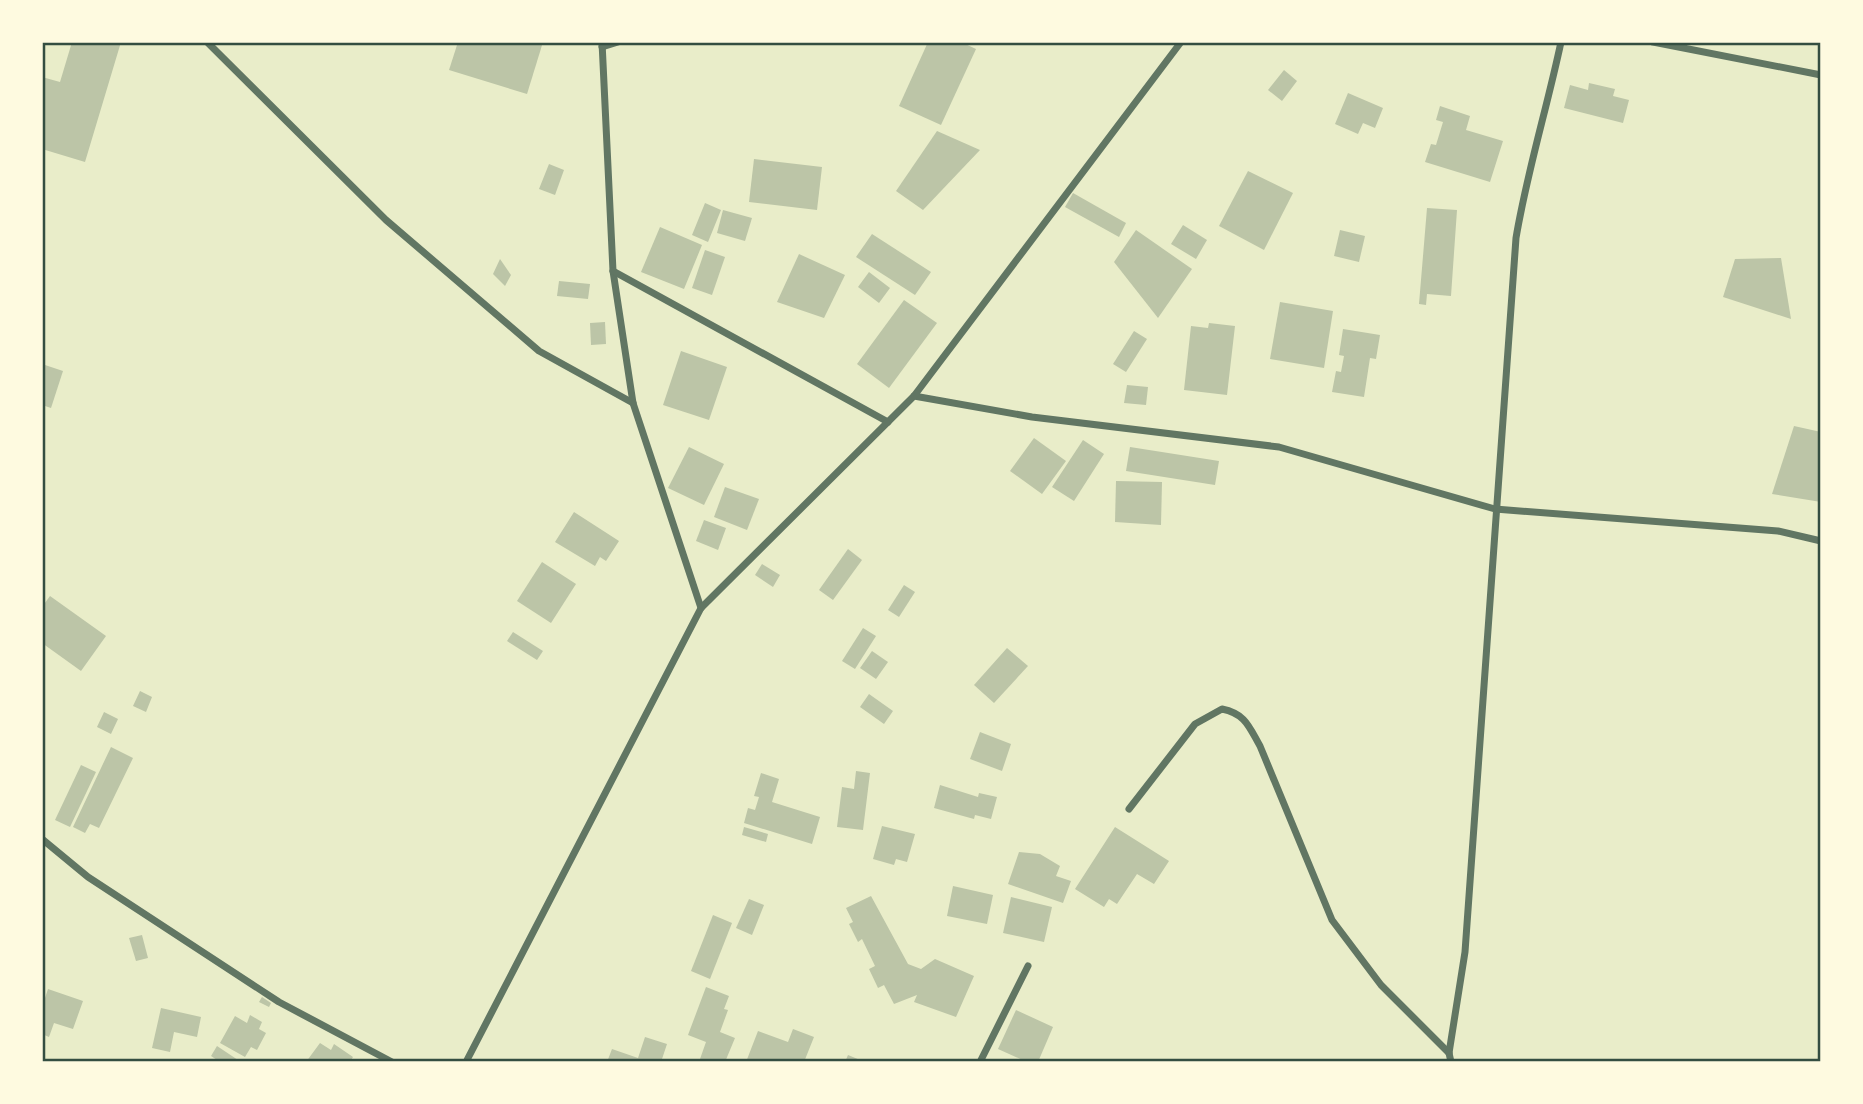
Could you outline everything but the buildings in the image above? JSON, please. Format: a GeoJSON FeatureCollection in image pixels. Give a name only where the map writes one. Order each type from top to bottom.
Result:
{"type":"FeatureCollection","features":[{"type":"Feature","properties":{"kind":"street"},"geometry":{"type":"LineString","coordinates":[[207,42],[386,220],[539,351],[634,404]]}},
{"type":"Feature","properties":{"kind":"street"},"geometry":{"type":"LineString","coordinates":[[618,42],[602,44],[613,271],[634,404],[701,608]]}},
{"type":"Feature","properties":{"kind":"street"},"geometry":{"type":"LineString","coordinates":[[466,1062],[701,608],[914,396],[1181,42]]}},
{"type":"Feature","properties":{"kind":"street"},"geometry":{"type":"LineString","coordinates":[[1451,1062],[1449,1053],[1465,952],[1516,238],[1525,188],[1561,42]]}},
{"type":"Feature","properties":{"kind":"street"},"geometry":{"type":"LineString","coordinates":[[1653,42],[1821,75]]}},
{"type":"Feature","properties":{"kind":"street"},"geometry":{"type":"LineString","coordinates":[[613,271],[888,422]]}},
{"type":"Feature","properties":{"kind":"street"},"geometry":{"type":"LineString","coordinates":[[914,396],[1032,417],[1279,447],[1496,509],[1778,531],[1821,541]]}},
{"type":"Feature","properties":{"kind":"street"},"geometry":{"type":"LineString","coordinates":[[1129,809],[1195,724],[1222,709],[1234,712],[1245,720],[1260,746],[1332,920],[1381,985],[1449,1053]]}},
{"type":"Feature","properties":{"kind":"street"},"geometry":{"type":"LineString","coordinates":[[42,839],[88,877],[279,1002],[392,1062]]}},
{"type":"Feature","properties":{"kind":"street"},"geometry":{"type":"LineString","coordinates":[[980,1062],[1028,966]]}}]}
